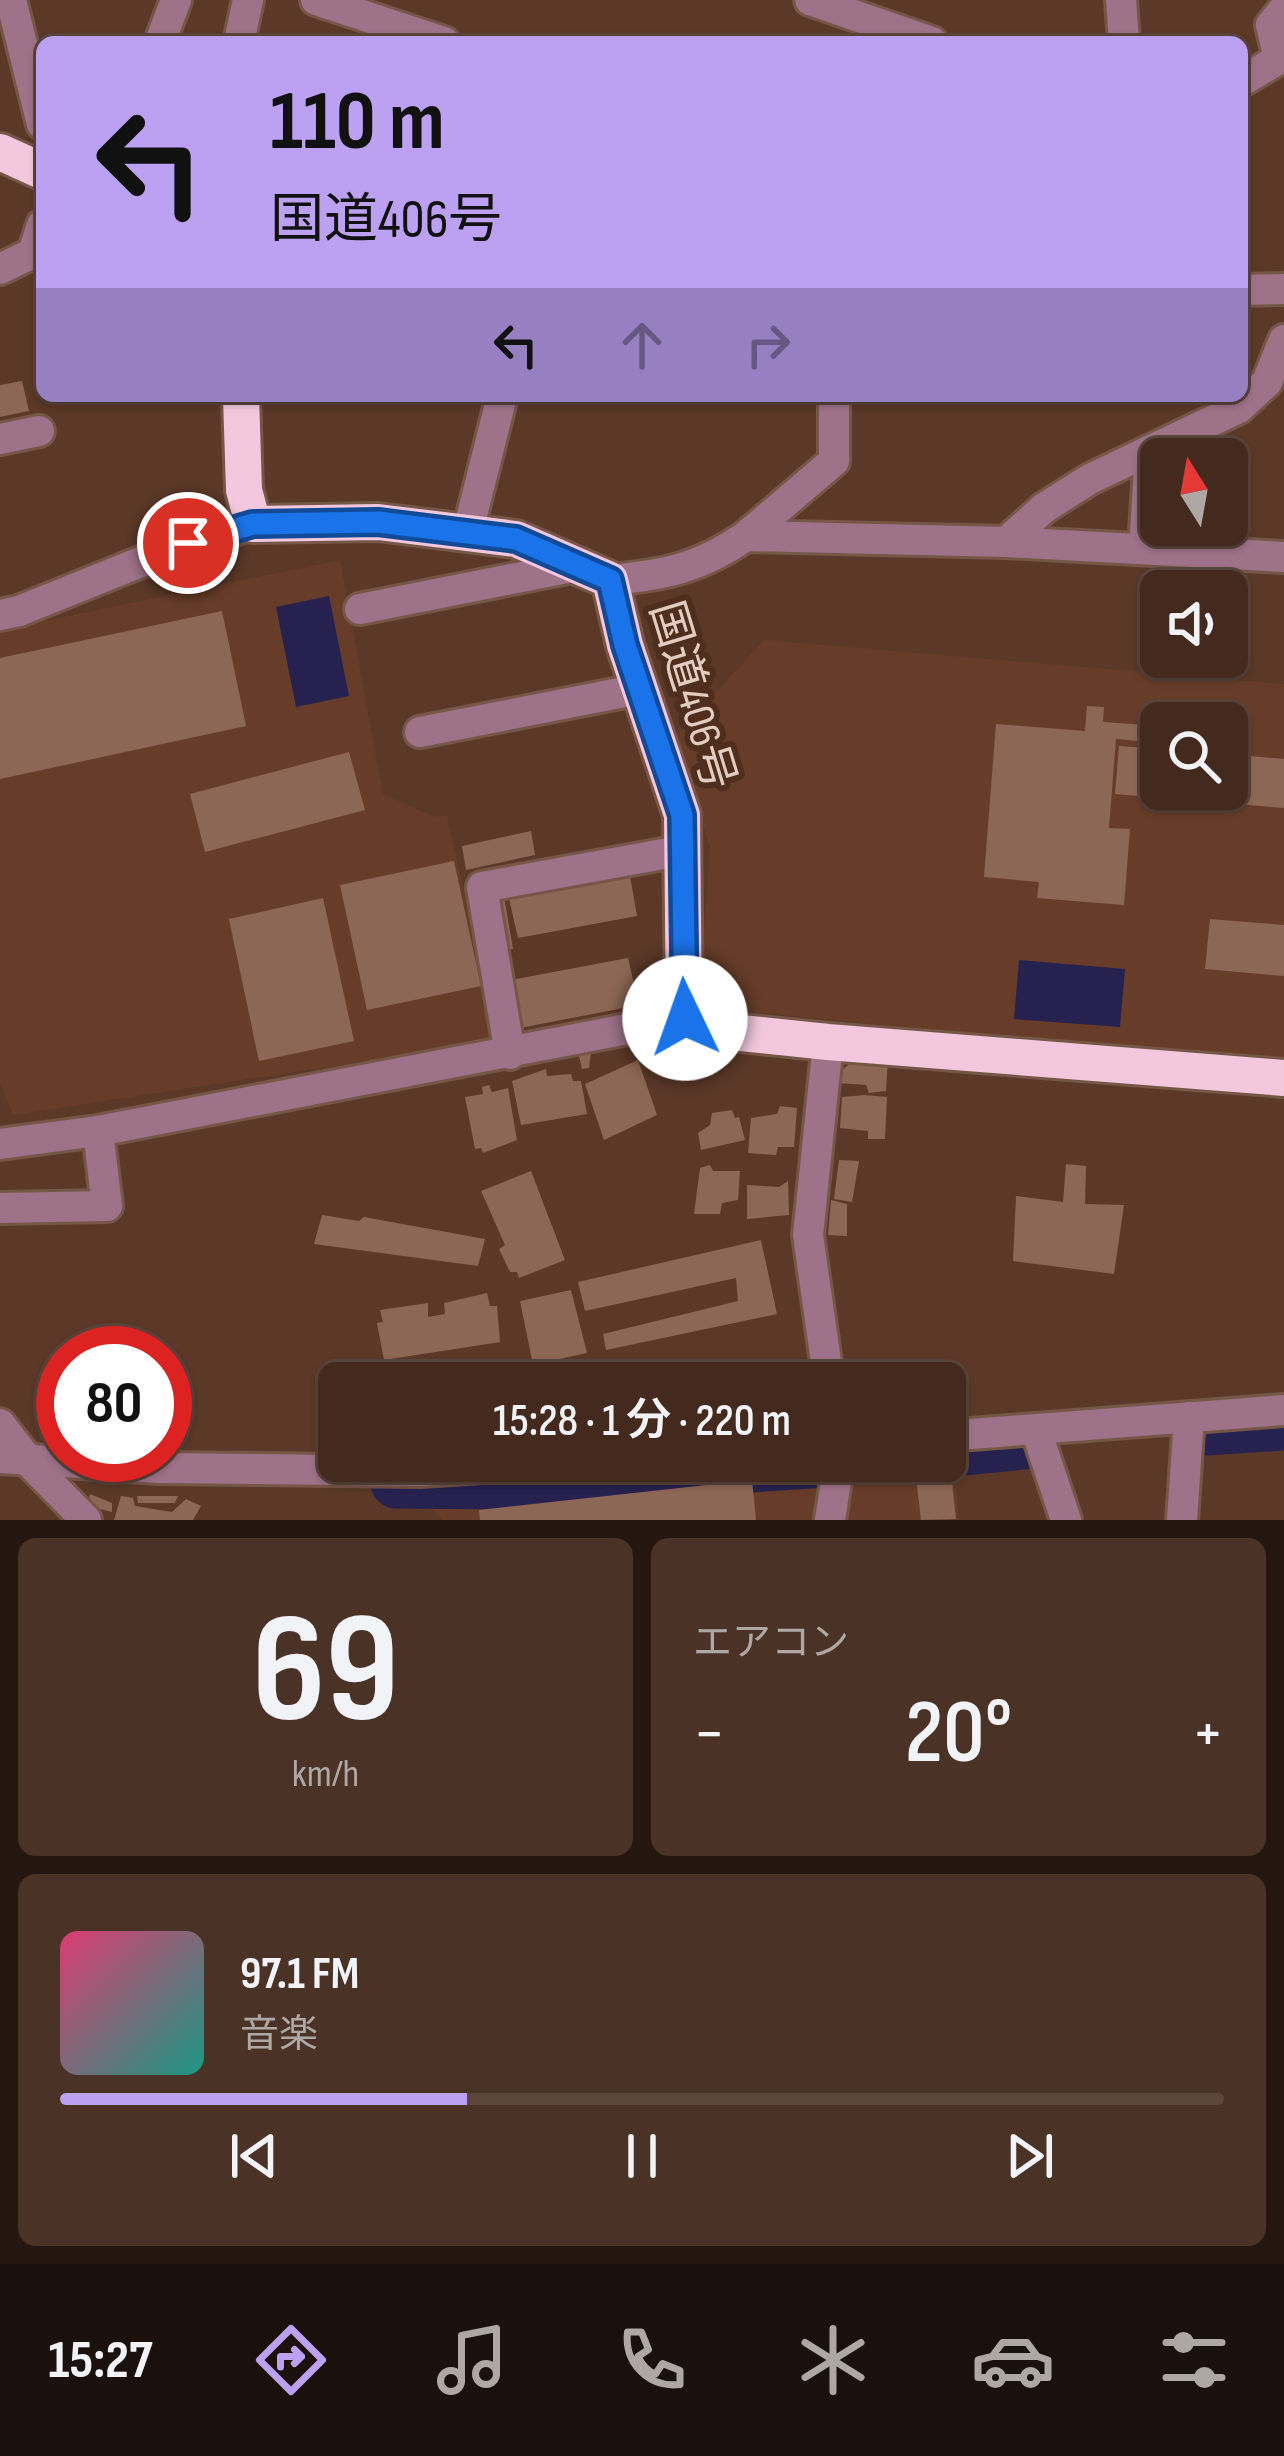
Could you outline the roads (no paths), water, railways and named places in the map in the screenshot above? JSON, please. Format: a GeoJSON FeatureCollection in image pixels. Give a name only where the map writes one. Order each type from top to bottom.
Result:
{"type":"FeatureCollection","features":[{"type":"Feature","properties":{"kind":"highway"},"geometry":{"type":"LineString","coordinates":[[0,152],[36,168]]}},
{"type":"Feature","properties":{"kind":"highway"},"geometry":{"type":"LineString","coordinates":[[241,402],[244,490],[253,524],[378,522],[468,532],[516,539],[593,573]]}},
{"type":"Feature","properties":{"kind":"highway","name":"国道406号"},"geometry":{"type":"LineString","coordinates":[[593,573],[640,689],[682,815],[685,1018]]}},
{"type":"Feature","properties":{"kind":"highway"},"geometry":{"type":"LineString","coordinates":[[685,1018],[732,1032],[828,1042],[1284,1078]]}},
{"type":"Feature","properties":{"kind":"street"},"geometry":{"type":"LineString","coordinates":[[11,0],[36,95]]}},
{"type":"Feature","properties":{"kind":"street"},"geometry":{"type":"LineString","coordinates":[[162,36],[176,0]]}},
{"type":"Feature","properties":{"kind":"street"},"geometry":{"type":"LineString","coordinates":[[239,36],[248,0]]}},
{"type":"Feature","properties":{"kind":"street"},"geometry":{"type":"LineString","coordinates":[[316,0],[426,36]]}},
{"type":"Feature","properties":{"kind":"street"},"geometry":{"type":"LineString","coordinates":[[810,0],[915,36]]}},
{"type":"Feature","properties":{"kind":"street"},"geometry":{"type":"LineString","coordinates":[[1121,0],[1124,36]]}},
{"type":"Feature","properties":{"kind":"street"},"geometry":{"type":"LineString","coordinates":[[1248,77],[1279,59],[1271,25],[1284,9]]}},
{"type":"Feature","properties":{"kind":"street"},"geometry":{"type":"LineString","coordinates":[[0,269],[33,253],[36,244]]}},
{"type":"Feature","properties":{"kind":"street"},"geometry":{"type":"LineString","coordinates":[[1248,400],[1267,382],[1284,340]]}},
{"type":"Feature","properties":{"kind":"street"},"geometry":{"type":"LineString","coordinates":[[468,532],[500,402]]}},
{"type":"Feature","properties":{"kind":"street"},"geometry":{"type":"LineString","coordinates":[[360,609],[593,573],[659,576],[712,560],[834,461],[834,402]]}},
{"type":"Feature","properties":{"kind":"street"},"geometry":{"type":"LineString","coordinates":[[1177,438],[1245,402]]}},
{"type":"Feature","properties":{"kind":"street"},"geometry":{"type":"LineString","coordinates":[[0,439],[39,431]]}},
{"type":"Feature","properties":{"kind":"street"},"geometry":{"type":"LineString","coordinates":[[1006,542],[1044,508],[1140,456]]}},
{"type":"Feature","properties":{"kind":"street"},"geometry":{"type":"LineString","coordinates":[[0,615],[188,543],[253,524]]}},
{"type":"Feature","properties":{"kind":"street"},"geometry":{"type":"LineString","coordinates":[[746,536],[1006,542],[1284,557]]}},
{"type":"Feature","properties":{"kind":"street"},"geometry":{"type":"LineString","coordinates":[[1144,546],[1144,550]]}},
{"type":"Feature","properties":{"kind":"street"},"geometry":{"type":"LineString","coordinates":[[420,732],[640,689]]}},
{"type":"Feature","properties":{"kind":"street"},"geometry":{"type":"LineString","coordinates":[[510,1054],[482,887],[685,850]]}},
{"type":"Feature","properties":{"kind":"street"},"geometry":{"type":"LineString","coordinates":[[0,1144],[98,1131],[685,1018]]}},
{"type":"Feature","properties":{"kind":"street"},"geometry":{"type":"LineString","coordinates":[[826,1362],[808,1235],[828,1042]]}},
{"type":"Feature","properties":{"kind":"street"},"geometry":{"type":"LineString","coordinates":[[0,1208],[107,1206],[98,1131]]}},
{"type":"Feature","properties":{"kind":"street"},"geometry":{"type":"LineString","coordinates":[[966,1435],[1284,1410]]}},
{"type":"Feature","properties":{"kind":"street"},"geometry":{"type":"LineString","coordinates":[[1181,1520],[1189,1417]]}},
{"type":"Feature","properties":{"kind":"street"},"geometry":{"type":"LineString","coordinates":[[0,1424],[15,1461],[86,1520]]}},
{"type":"Feature","properties":{"kind":"street"},"geometry":{"type":"LineString","coordinates":[[1036,1430],[1066,1520]]}},
{"type":"Feature","properties":{"kind":"street"},"geometry":{"type":"LineString","coordinates":[[15,1461],[318,1468]]}},
{"type":"Feature","properties":{"kind":"street"},"geometry":{"type":"LineString","coordinates":[[830,1520],[836,1482]]}},
{"type":"Feature","properties":{"kind":"waterway"},"geometry":{"type":"LineString","coordinates":[[1205,1430],[1284,1425]]}},
{"type":"Feature","properties":{"kind":"waterway"},"geometry":{"type":"LineString","coordinates":[[966,1450],[1025,1444]]}},
{"type":"Feature","properties":{"kind":"waterway"},"geometry":{"type":"LineString","coordinates":[[396,1483],[531,1482]]}}]}
